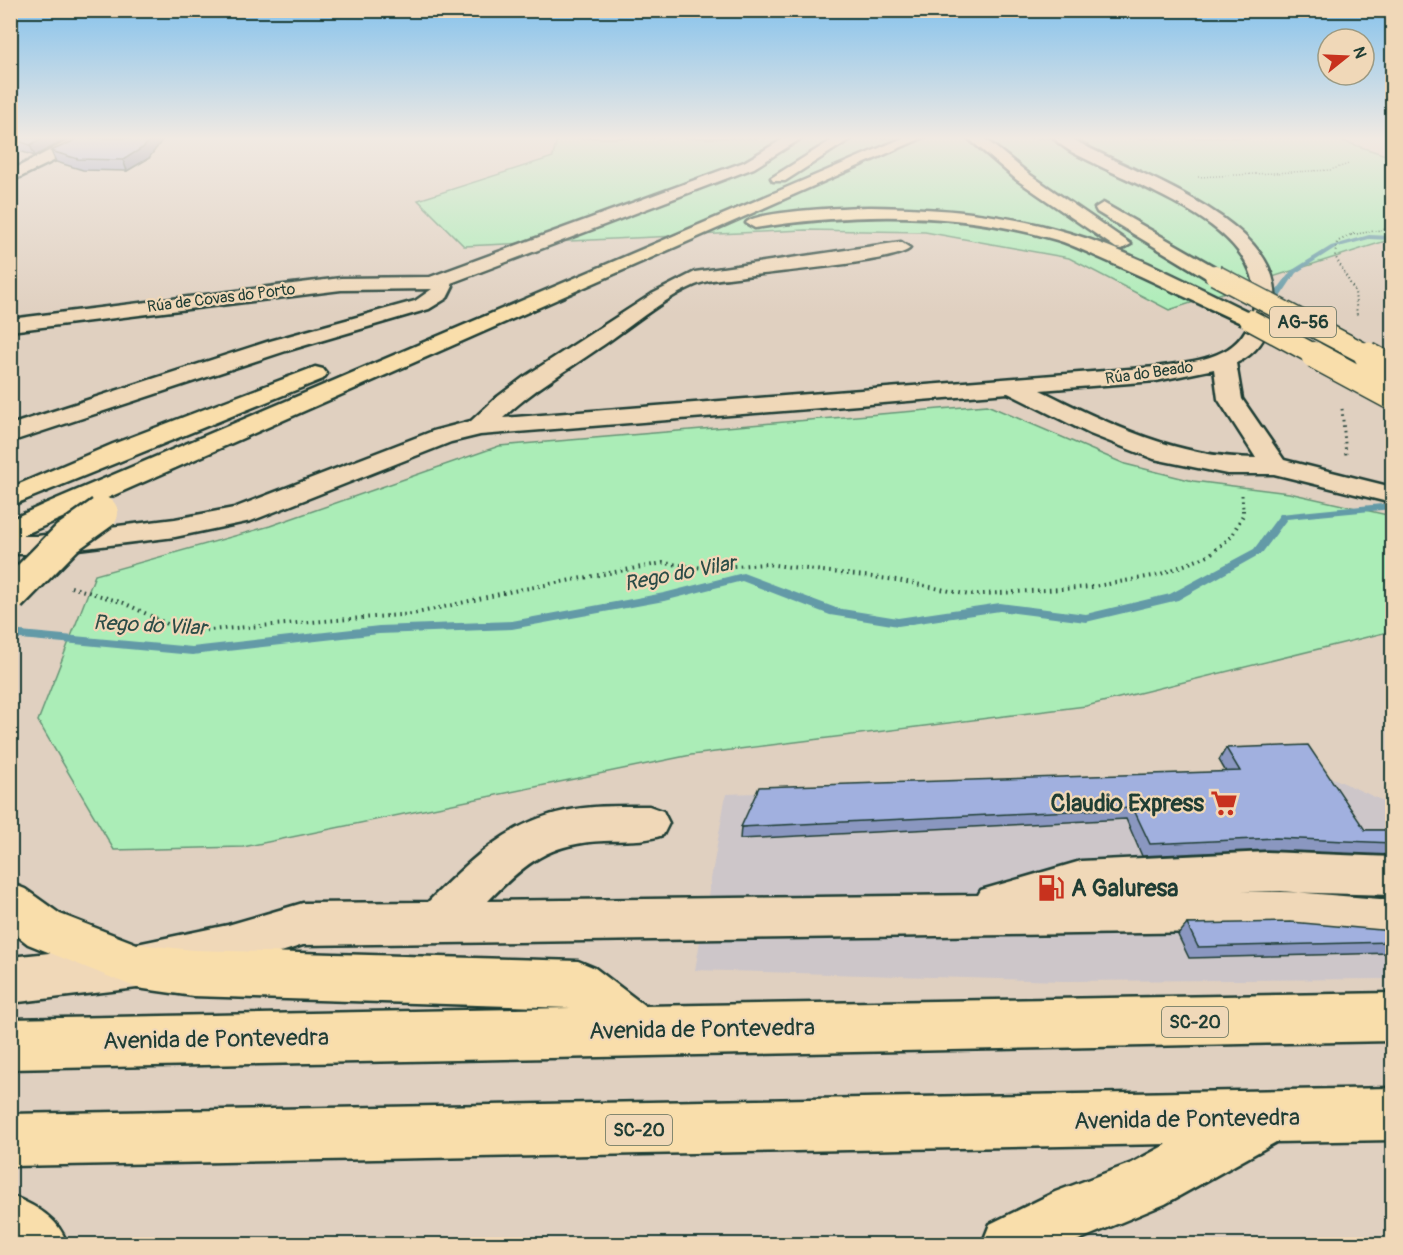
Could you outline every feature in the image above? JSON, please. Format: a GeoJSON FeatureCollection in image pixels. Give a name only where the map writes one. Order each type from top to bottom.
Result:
{"type":"FeatureCollection","features":[{"type":"Feature","properties":{"kind":"highway"},"geometry":{"type":"LineString","coordinates":[[416,332],[742,197]]}},
{"type":"Feature","properties":{"kind":"highway"},"geometry":{"type":"LineString","coordinates":[[10,532],[265,408],[672,245],[782,197]]}},
{"type":"Feature","properties":{"kind":"highway"},"geometry":{"type":"LineString","coordinates":[[1052,197],[1203,296]]}},
{"type":"Feature","properties":{"kind":"highway","name":"AG-56"},"geometry":{"type":"LineString","coordinates":[[1093,201],[1215,275],[1392,368]]}},
{"type":"Feature","properties":{"kind":"highway"},"geometry":{"type":"LineString","coordinates":[[672,245],[754,223],[803,214],[863,211],[951,214],[1064,237],[1203,296]]}},
{"type":"Feature","properties":{"kind":"highway","name":"AG-56"},"geometry":{"type":"LineString","coordinates":[[1203,296],[1392,397]]}},
{"type":"Feature","properties":{"kind":"highway"},"geometry":{"type":"LineString","coordinates":[[10,596],[67,538],[102,513],[330,368]]}},
{"type":"Feature","properties":{"kind":"highway"},"geometry":{"type":"LineString","coordinates":[[17,504],[196,429],[265,408]]}},
{"type":"Feature","properties":{"kind":"highway"},"geometry":{"type":"LineString","coordinates":[[10,903],[44,929],[137,966],[193,974],[578,984],[637,1030]]}},
{"type":"Feature","properties":{"kind":"highway","name":"Avenida de Pontevedra"},"geometry":{"type":"LineString","coordinates":[[10,1044],[1392,1017]]}},
{"type":"Feature","properties":{"kind":"highway","name":"Avenida de Pontevedra"},"geometry":{"type":"LineString","coordinates":[[10,1140],[1392,1114]]}},
{"type":"Feature","properties":{"kind":"highway"},"geometry":{"type":"LineString","coordinates":[[1010,1245],[1075,1212],[1146,1185],[1268,1117]]}},
{"type":"Feature","properties":{"kind":"highway"},"geometry":{"type":"LineString","coordinates":[[10,1223],[39,1245]]}},
{"type":"Feature","properties":{"kind":"street","name":"Rúa de Covas do Porto"},"geometry":{"type":"LineString","coordinates":[[10,325],[91,313],[341,284],[432,283],[668,197]]}},
{"type":"Feature","properties":{"kind":"street","name":"Rúa do Beado"},"geometry":{"type":"LineString","coordinates":[[10,545],[37,545],[175,528],[241,515],[442,436],[480,427],[1156,374],[1224,358],[1246,348],[1258,331],[1265,305],[1261,275],[1254,256],[1247,247],[1220,224],[1168,197]]}},
{"type":"Feature","properties":{"kind":"street"},"geometry":{"type":"LineString","coordinates":[[480,427],[501,405],[638,313],[702,276],[844,258],[901,248]]}},
{"type":"Feature","properties":{"kind":"street"},"geometry":{"type":"LineString","coordinates":[[10,434],[278,346],[422,305],[440,294],[444,286],[432,283]]}},
{"type":"Feature","properties":{"kind":"street"},"geometry":{"type":"LineString","coordinates":[[1224,358],[1230,399],[1274,466]]}},
{"type":"Feature","properties":{"kind":"street"},"geometry":{"type":"LineString","coordinates":[[1156,374],[1208,387],[1230,399]]}},
{"type":"Feature","properties":{"kind":"street"},"geometry":{"type":"LineString","coordinates":[[1011,386],[1099,429],[1163,453],[1201,463],[1247,467],[1274,466],[1392,495]]}},
{"type":"Feature","properties":{"kind":"street"},"geometry":{"type":"LineString","coordinates":[[438,922],[480,881],[520,848],[551,831],[592,824],[649,823]]}},
{"type":"Feature","properties":{"kind":"street"},"geometry":{"type":"LineString","coordinates":[[952,916],[1082,880],[1267,872],[1392,876]]}},
{"type":"Feature","properties":{"kind":"street"},"geometry":{"type":"LineString","coordinates":[[10,980],[137,966],[228,947],[303,924],[1281,911],[1392,921]]}},
{"type":"Feature","properties":{"kind":"path"},"geometry":{"type":"LineString","coordinates":[[61,586],[124,603],[184,632],[413,614],[513,591],[663,563],[704,568],[766,564],[897,580],[969,595],[1092,587],[1158,575],[1208,556],[1231,537],[1243,514],[1241,482],[1247,467]]}},
{"type":"Feature","properties":{"kind":"shaded area","name":"A Galuresa"},"geometry":{"type":"Polygon","coordinates":[[[1322,773],[1392,805],[1392,979],[1063,981],[695,970],[726,794],[1322,773]]]}},
{"type":"Feature","properties":{"kind":"green space"},"geometry":{"type":"Polygon","coordinates":[[[429,197],[1392,197],[1392,239],[1169,310],[1069,258],[925,232],[805,230],[464,246],[418,200],[429,197]]]}},
{"type":"Feature","properties":{"kind":"green space"},"geometry":{"type":"Polygon","coordinates":[[[987,405],[1125,464],[1193,481],[1289,493],[1392,516],[1392,631],[1086,706],[691,755],[243,847],[114,850],[38,721],[95,575],[270,526],[499,446],[987,405]]]}},
{"type":"Feature","properties":{"kind":"building"},"geometry":{"type":"Polygon","coordinates":[[[1308,745],[1365,830],[1392,830],[1392,843],[1276,838],[1150,844],[1133,808],[741,827],[759,787],[1240,771],[1226,748],[1308,745]]]}},
{"type":"Feature","properties":{"kind":"building"},"geometry":{"type":"Polygon","coordinates":[[[1291,922],[1392,931],[1392,942],[1198,947],[1187,924],[1291,922]]]}},
{"type":"Feature","properties":{"kind":"waterway","name":"Rego do Vilar"},"geometry":{"type":"LineString","coordinates":[[1286,307],[1276,297],[1293,272],[1333,247],[1369,237],[1392,238]]}},
{"type":"Feature","properties":{"kind":"waterway","name":"Rego do Vilar"},"geometry":{"type":"LineString","coordinates":[[10,634],[192,651],[379,630],[512,625],[664,597],[743,577],[834,612],[898,622],[1000,607],[1086,618],[1174,597],[1258,551],[1284,516],[1392,506]]}},
{"type":"Feature","properties":{"kind":"place","name":"Claudio Express"},"geometry":{"type":"Point","coordinates":[1224,803]}},
{"type":"Feature","properties":{"kind":"place","name":"A Galuresa"},"geometry":{"type":"Point","coordinates":[1051,888]}}]}
